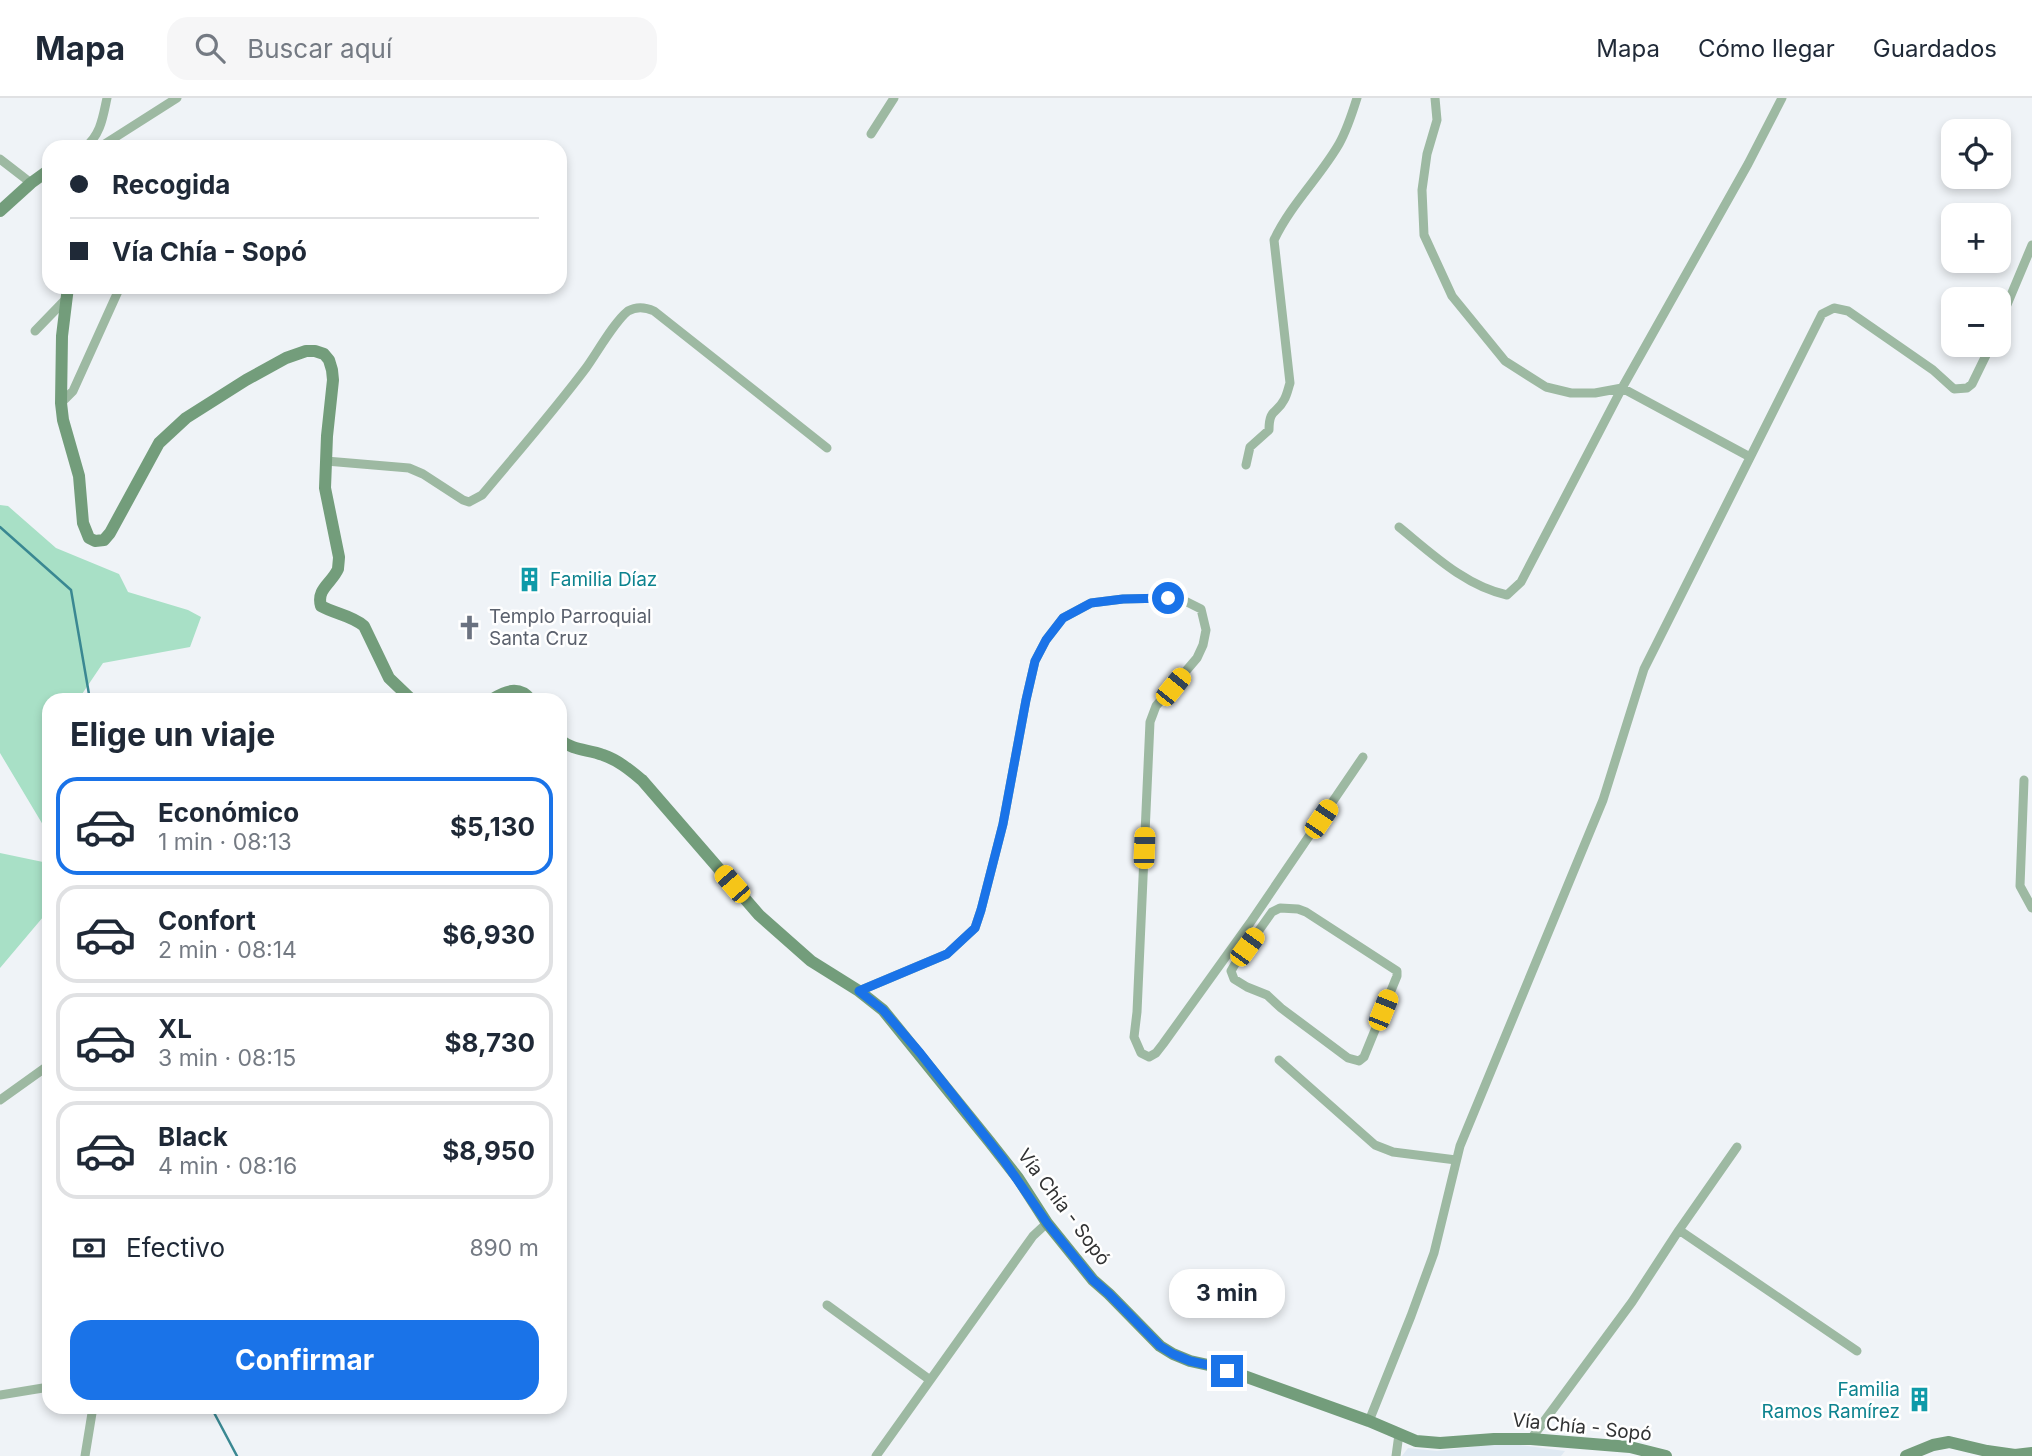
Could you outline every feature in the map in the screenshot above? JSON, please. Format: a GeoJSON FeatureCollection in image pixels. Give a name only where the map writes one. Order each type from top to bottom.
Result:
{"type":"FeatureCollection","features":[{"type":"Feature","properties":{"kind":"street"},"geometry":{"type":"LineString","coordinates":[[94,140],[107,98]]}},
{"type":"Feature","properties":{"kind":"street"},"geometry":{"type":"LineString","coordinates":[[111,140],[177,98]]}},
{"type":"Feature","properties":{"kind":"street"},"geometry":{"type":"LineString","coordinates":[[871,134],[894,98]]}},
{"type":"Feature","properties":{"kind":"street"},"geometry":{"type":"LineString","coordinates":[[1245,466],[1250,447],[1269,430],[1269,419],[1273,411],[1283,403],[1290,383],[1274,240],[1281,225],[1339,145],[1357,98]]}},
{"type":"Feature","properties":{"kind":"street"},"geometry":{"type":"LineString","coordinates":[[1435,98],[1437,120],[1427,154],[1422,190],[1424,235],[1452,296],[1505,361],[1545,387],[1571,393],[1595,393],[1622,388],[1750,457]]}},
{"type":"Feature","properties":{"kind":"street"},"geometry":{"type":"LineString","coordinates":[[1399,527],[1460,575],[1488,591],[1507,595],[1521,582],[1622,388],[1748,164],[1782,98]]}},
{"type":"Feature","properties":{"kind":"street"},"geometry":{"type":"LineString","coordinates":[[0,159],[31,183]]}},
{"type":"Feature","properties":{"kind":"street"},"geometry":{"type":"LineString","coordinates":[[0,211],[42,175]]}},
{"type":"Feature","properties":{"kind":"street"},"geometry":{"type":"LineString","coordinates":[[2011,295],[2032,245]]}},
{"type":"Feature","properties":{"kind":"street"},"geometry":{"type":"LineString","coordinates":[[35,331],[66,294]]}},
{"type":"Feature","properties":{"kind":"street"},"geometry":{"type":"LineString","coordinates":[[67,294],[62,336],[63,421],[79,476],[83,523],[89,538],[95,541],[104,540],[110,533],[159,443],[186,418],[286,358],[306,351],[315,351],[330,360],[332,390],[325,488],[339,557],[338,569],[321,591],[319,599],[321,606],[364,625],[390,678],[405,693]]}},
{"type":"Feature","properties":{"kind":"street"},"geometry":{"type":"LineString","coordinates":[[61,403],[73,391],[117,294]]}},
{"type":"Feature","properties":{"kind":"street"},"geometry":{"type":"LineString","coordinates":[[326,461],[409,467],[463,500],[469,502],[476,499],[549,414],[622,317],[636,307],[646,307],[653,311],[827,447]]}},
{"type":"Feature","properties":{"kind":"street"},"geometry":{"type":"LineString","coordinates":[[1369,1421],[1434,1252],[1460,1146],[1603,800],[1644,669],[1822,314],[1834,308],[1848,311],[1933,370],[1954,389],[1967,388],[1972,384],[1985,357]]}},
{"type":"Feature","properties":{"kind":"street"},"geometry":{"type":"LineString","coordinates":[[859,991],[947,954],[975,928],[1003,824],[1035,661],[1046,640],[1063,618],[1091,603],[1143,598],[1183,600],[1201,608],[1206,629],[1197,658],[1156,706],[1150,722],[1135,1037],[1141,1053],[1149,1057],[1156,1053],[1250,923],[1363,757]]}},
{"type":"Feature","properties":{"kind":"street"},"geometry":{"type":"LineString","coordinates":[[503,693],[514,690],[526,693]]}},
{"type":"Feature","properties":{"kind":"street","name":"Vía Chía - Sopó"},"geometry":{"type":"LineString","coordinates":[[567,745],[607,756],[642,780],[759,915],[811,961],[859,991],[883,1010],[1018,1178],[1047,1223],[1093,1280],[1160,1346],[1190,1361],[1222,1368],[1369,1421],[1416,1441],[1427,1443],[1494,1438],[1531,1439],[1630,1447],[1666,1456]]}},
{"type":"Feature","properties":{"kind":"street"},"geometry":{"type":"LineString","coordinates":[[2025,780],[2020,886],[2032,908]]}},
{"type":"Feature","properties":{"kind":"street"},"geometry":{"type":"LineString","coordinates":[[1280,908],[1298,909],[1350,939],[1396,971],[1397,976],[1364,1057],[1359,1061],[1348,1058],[1266,995],[1234,979],[1231,971],[1259,930],[1272,912],[1280,908]]}},
{"type":"Feature","properties":{"kind":"street"},"geometry":{"type":"LineString","coordinates":[[1250,923],[1259,930]]}},
{"type":"Feature","properties":{"kind":"street"},"geometry":{"type":"LineString","coordinates":[[1279,1060],[1375,1145],[1393,1152],[1456,1160]]}},
{"type":"Feature","properties":{"kind":"street"},"geometry":{"type":"LineString","coordinates":[[0,1100],[42,1070]]}},
{"type":"Feature","properties":{"kind":"street"},"geometry":{"type":"LineString","coordinates":[[1531,1439],[1632,1302],[1737,1147]]}},
{"type":"Feature","properties":{"kind":"street"},"geometry":{"type":"LineString","coordinates":[[876,1456],[1033,1236],[1047,1223]]}},
{"type":"Feature","properties":{"kind":"street"},"geometry":{"type":"LineString","coordinates":[[1679,1230],[1857,1351]]}},
{"type":"Feature","properties":{"kind":"street"},"geometry":{"type":"LineString","coordinates":[[827,1305],[930,1380]]}},
{"type":"Feature","properties":{"kind":"street"},"geometry":{"type":"LineString","coordinates":[[0,1395],[42,1388]]}},
{"type":"Feature","properties":{"kind":"street"},"geometry":{"type":"LineString","coordinates":[[85,1456],[92,1414]]}},
{"type":"Feature","properties":{"kind":"street"},"geometry":{"type":"LineString","coordinates":[[1396,1456],[1399,1434]]}},
{"type":"Feature","properties":{"kind":"street"},"geometry":{"type":"LineString","coordinates":[[1906,1456],[1933,1445],[1949,1442],[2006,1454],[2032,1453]]}},
{"type":"Feature","properties":{"kind":"shaded area"},"geometry":{"type":"Polygon","coordinates":[[[1505,1443],[1565,1451],[1561,1456],[1402,1456],[1408,1448],[1437,1451],[1505,1443]]]}},
{"type":"Feature","properties":{"kind":"green space"},"geometry":{"type":"Polygon","coordinates":[[[0,505],[8,506],[56,548],[119,574],[128,592],[188,610],[201,617],[190,647],[103,663],[83,693],[42,693],[42,823],[0,753],[0,505]]]}},
{"type":"Feature","properties":{"kind":"green space"},"geometry":{"type":"Polygon","coordinates":[[[0,853],[42,862],[42,918],[0,968],[0,853]]]}},
{"type":"Feature","properties":{"kind":"waterway"},"geometry":{"type":"LineString","coordinates":[[0,527],[71,590],[89,693]]}},
{"type":"Feature","properties":{"kind":"waterway"},"geometry":{"type":"LineString","coordinates":[[215,1414],[237,1456]]}},
{"type":"Feature","properties":{"kind":"place","name":"Familia Díaz"},"geometry":{"type":"Point","coordinates":[530,579]}},
{"type":"Feature","properties":{"kind":"place","name":"Templo Parroquial Santa Cruz"},"geometry":{"type":"Point","coordinates":[469,627]}},
{"type":"Feature","properties":{"kind":"place","name":"Familia Ramos Ramírez"},"geometry":{"type":"Point","coordinates":[1920,1400]}},
{"type":"Feature","properties":{"kind":"route"},"geometry":{"type":"LineString","coordinates":[[1168,598],[1091,603],[1063,618],[1046,640],[1035,661],[1003,824],[975,928],[947,954],[859,991],[883,1010],[920,1053],[1018,1178],[1047,1223],[1093,1280],[1160,1346],[1190,1361],[1227,1371]]}}]}
